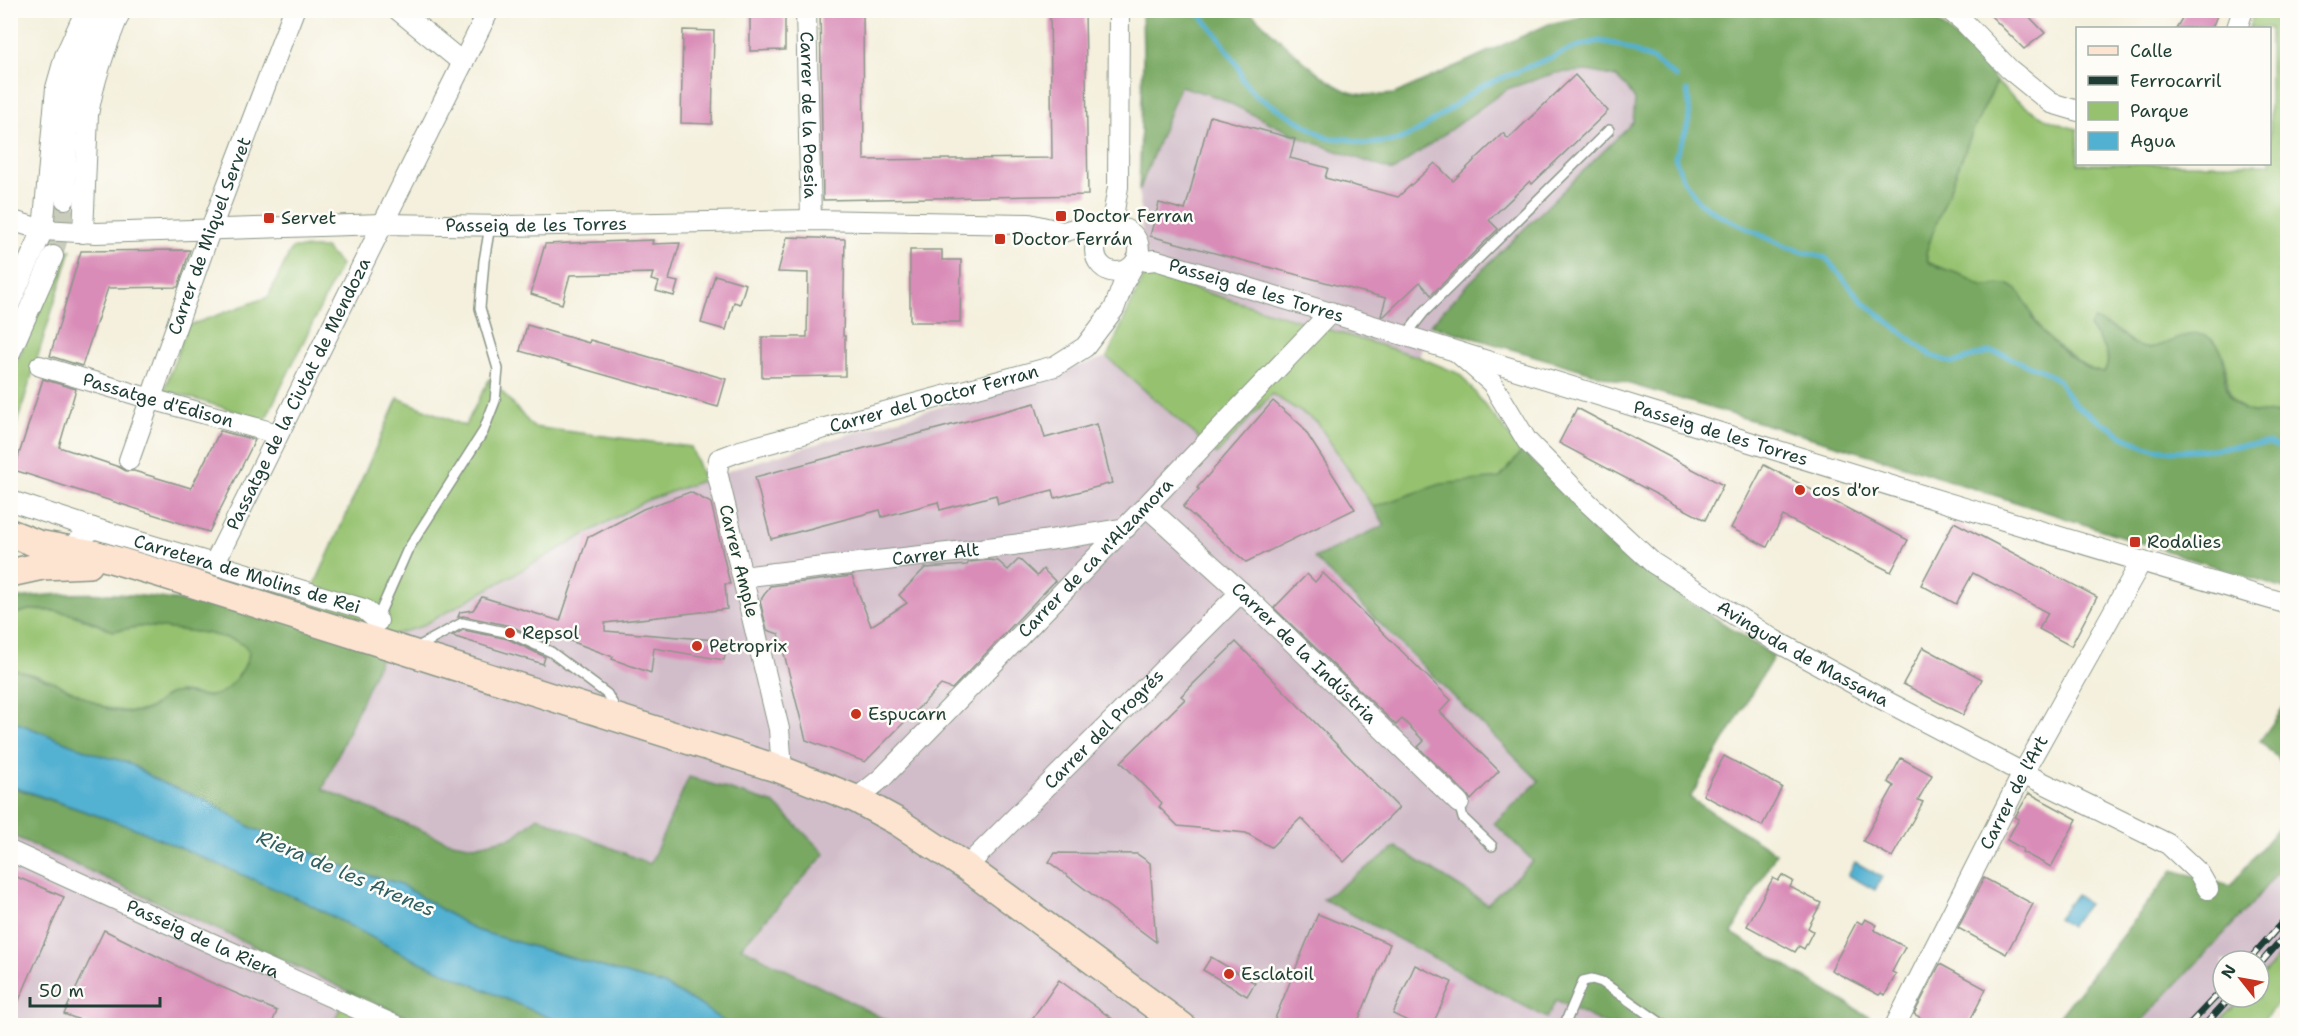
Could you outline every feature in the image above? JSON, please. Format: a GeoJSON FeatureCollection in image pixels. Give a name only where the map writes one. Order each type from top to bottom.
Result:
{"type":"FeatureCollection","features":[{"type":"Feature","properties":{"kind":"main road","name":"Carretera de Molins de Rei"},"geometry":{"type":"LineString","coordinates":[[10,533],[38,544],[70,549],[390,637]]}},
{"type":"Feature","properties":{"kind":"main road","name":"Carretera de Molins de Rei"},"geometry":{"type":"LineString","coordinates":[[10,573],[65,564],[124,564]]}},
{"type":"Feature","properties":{"kind":"main road"},"geometry":{"type":"LineString","coordinates":[[390,637],[621,718],[782,770],[856,799],[898,822],[966,867],[1182,1026]]}},
{"type":"Feature","properties":{"kind":"street"},"geometry":{"type":"LineString","coordinates":[[10,303],[43,230],[56,88],[65,56],[86,10]]}},
{"type":"Feature","properties":{"kind":"street"},"geometry":{"type":"LineString","coordinates":[[65,199],[69,128],[75,81],[81,61],[104,10]]}},
{"type":"Feature","properties":{"kind":"street"},"geometry":{"type":"LineString","coordinates":[[83,233],[88,115],[91,96],[103,54],[121,10]]}},
{"type":"Feature","properties":{"kind":"street","name":"Carrer de Miquel Servet"},"geometry":{"type":"LineString","coordinates":[[129,460],[210,231],[294,10]]}},
{"type":"Feature","properties":{"kind":"street"},"geometry":{"type":"LineString","coordinates":[[398,10],[463,63]]}},
{"type":"Feature","properties":{"kind":"street","name":"Passatge de la Ciutat de Mendoza"},"geometry":{"type":"LineString","coordinates":[[214,564],[489,10]]}},
{"type":"Feature","properties":{"kind":"street","name":"Carrer de la Poesia"},"geometry":{"type":"LineString","coordinates":[[806,10],[811,220]]}},
{"type":"Feature","properties":{"kind":"street"},"geometry":{"type":"LineString","coordinates":[[1113,230],[1118,187],[1119,10]]}},
{"type":"Feature","properties":{"kind":"street"},"geometry":{"type":"LineString","coordinates":[[1949,10],[1964,22],[2009,69],[2051,103],[2076,110]]}},
{"type":"Feature","properties":{"kind":"street"},"geometry":{"type":"LineString","coordinates":[[2237,27],[2243,10]]}},
{"type":"Feature","properties":{"kind":"street","name":"Passeig de les Torres"},"geometry":{"type":"LineString","coordinates":[[10,220],[43,230],[83,233],[210,231],[383,224],[490,226],[811,220],[1029,224],[1063,232],[1077,228],[1113,230]]}},
{"type":"Feature","properties":{"kind":"street"},"geometry":{"type":"LineString","coordinates":[[1108,271],[1125,271],[1141,258],[1133,234],[1113,230],[1096,241],[1095,252],[1101,265],[1108,271],[1119,296]]}},
{"type":"Feature","properties":{"kind":"street","name":"Passeig de les Torres"},"geometry":{"type":"LineString","coordinates":[[1063,232],[1068,239],[1095,252]]}},
{"type":"Feature","properties":{"kind":"street"},"geometry":{"type":"LineString","coordinates":[[10,353],[53,256]]}},
{"type":"Feature","properties":{"kind":"street","name":"Passeig de les Torres"},"geometry":{"type":"LineString","coordinates":[[1141,258],[1451,348],[2141,562],[2288,604]]}},
{"type":"Feature","properties":{"kind":"street","name":"Carrer del Doctor Ferran"},"geometry":{"type":"LineString","coordinates":[[719,459],[740,451],[1055,366],[1085,347],[1114,309],[1141,258]]}},
{"type":"Feature","properties":{"kind":"street","name":"Carrer de ca n'Alzamora"},"geometry":{"type":"LineString","coordinates":[[856,799],[882,778],[1126,528],[1331,312]]}},
{"type":"Feature","properties":{"kind":"street","name":"Avinguda de Massana"},"geometry":{"type":"LineString","coordinates":[[1451,348],[1492,383],[1527,441],[1587,502],[1653,563],[1774,640],[1880,698],[2023,773],[2169,844],[2199,873],[2208,889]]}},
{"type":"Feature","properties":{"kind":"street","name":"Passatge d'Edison"},"geometry":{"type":"LineString","coordinates":[[40,366],[278,434]]}},
{"type":"Feature","properties":{"kind":"street","name":"Carrer Ample"},"geometry":{"type":"LineString","coordinates":[[719,459],[717,472],[779,729],[782,770]]}},
{"type":"Feature","properties":{"kind":"street","name":"Carretera de Molins de Rei"},"geometry":{"type":"LineString","coordinates":[[14,502],[363,609],[390,637]]}},
{"type":"Feature","properties":{"kind":"street","name":"Carrer de la Indústria"},"geometry":{"type":"LineString","coordinates":[[1146,506],[1241,592],[1459,803]]}},
{"type":"Feature","properties":{"kind":"street"},"geometry":{"type":"LineString","coordinates":[[70,549],[93,528]]}},
{"type":"Feature","properties":{"kind":"street","name":"Carrer Alt"},"geometry":{"type":"LineString","coordinates":[[743,577],[969,551],[1126,528]]}},
{"type":"Feature","properties":{"kind":"street","name":"Carrer de l'Art"},"geometry":{"type":"LineString","coordinates":[[1895,1026],[2023,773],[2141,562]]}},
{"type":"Feature","properties":{"kind":"street","name":"Carrer del Progrés"},"geometry":{"type":"LineString","coordinates":[[966,867],[1241,592]]}},
{"type":"Feature","properties":{"kind":"street","name":"Passeig de la Riera"},"geometry":{"type":"LineString","coordinates":[[10,850],[396,1026]]}},
{"type":"Feature","properties":{"kind":"lane"},"geometry":{"type":"LineString","coordinates":[[1406,335],[1424,312],[1609,129]]}},
{"type":"Feature","properties":{"kind":"lane"},"geometry":{"type":"LineString","coordinates":[[490,226],[480,308],[498,369],[495,401],[483,432],[407,550],[390,637],[462,623],[510,633],[551,652],[607,694],[621,718]]}},
{"type":"Feature","properties":{"kind":"lane"},"geometry":{"type":"LineString","coordinates":[[1459,803],[1463,818],[1492,846]]}},
{"type":"Feature","properties":{"kind":"lane"},"geometry":{"type":"LineString","coordinates":[[1564,1026],[1583,981],[1592,979],[1602,982],[1665,1026]]}},
{"type":"Feature","properties":{"kind":"shaded area"},"geometry":{"type":"Polygon","coordinates":[[[1588,71],[1616,77],[1627,88],[1635,101],[1633,122],[1465,287],[1430,325],[1419,357],[1145,274],[1139,191],[1180,86],[1217,97],[1301,138],[1393,171],[1507,89],[1555,73],[1588,71]]]}},
{"type":"Feature","properties":{"kind":"shaded area"},"geometry":{"type":"Polygon","coordinates":[[[1107,357],[1217,454],[1271,393],[1317,422],[1385,525],[1315,559],[1539,781],[1533,861],[1487,905],[1396,847],[1547,1017],[1555,1000],[1607,1025],[896,1025],[741,947],[824,854],[689,777],[651,864],[539,817],[513,836],[474,846],[447,841],[323,789],[391,635],[420,627],[645,501],[745,465],[1107,357]]]}},
{"type":"Feature","properties":{"kind":"shaded area"},"geometry":{"type":"Polygon","coordinates":[[[11,835],[348,991],[332,1025],[11,1026],[11,835]]]}},
{"type":"Feature","properties":{"kind":"shaded area"},"geometry":{"type":"Polygon","coordinates":[[[2287,860],[2287,946],[2271,965],[2271,949],[2211,949],[2211,1009],[2233,1009],[2216,1025],[2138,1026],[2251,905],[2287,860]]]}},
{"type":"Feature","properties":{"kind":"green space"},"geometry":{"type":"Polygon","coordinates":[[[1142,11],[1249,11],[1296,54],[1335,85],[1347,91],[1370,95],[1394,94],[1549,24],[1581,17],[1584,11],[1926,11],[1970,50],[1997,82],[1973,130],[1933,232],[1926,253],[1928,262],[1982,286],[2009,285],[2013,287],[2022,296],[2033,318],[2046,335],[2074,360],[2095,371],[2104,373],[2108,360],[2105,348],[2089,326],[2094,320],[2116,330],[2142,348],[2154,347],[2193,334],[2208,337],[2216,343],[2223,358],[2228,392],[2238,406],[2252,412],[2280,414],[2287,417],[2287,590],[1876,457],[1430,325],[1465,287],[1633,122],[1635,100],[1616,77],[1588,71],[1555,73],[1507,89],[1393,171],[1301,138],[1217,97],[1180,86],[1139,191],[1142,11]]]}},
{"type":"Feature","properties":{"kind":"green space"},"geometry":{"type":"Polygon","coordinates":[[[2254,11],[2287,11],[2287,417],[2251,412],[2234,401],[2229,389],[2224,358],[2214,341],[2145,348],[2136,346],[2119,332],[2094,320],[2089,327],[2105,348],[2108,360],[2104,373],[2095,372],[2044,335],[2018,291],[2010,285],[1981,286],[1966,277],[1928,263],[1926,253],[1933,232],[1973,130],[1997,82],[2033,112],[2076,129],[2076,165],[2271,165],[2271,27],[2249,27],[2254,11]]]}},
{"type":"Feature","properties":{"kind":"green space"},"geometry":{"type":"Polygon","coordinates":[[[292,248],[325,248],[341,265],[265,420],[164,390],[187,326],[268,297],[292,248]]]}},
{"type":"Feature","properties":{"kind":"green space"},"geometry":{"type":"Polygon","coordinates":[[[67,250],[71,250],[11,442],[11,374],[67,250]]]}},
{"type":"Feature","properties":{"kind":"green space"},"geometry":{"type":"Polygon","coordinates":[[[1145,274],[1419,357],[1460,374],[1522,451],[1500,478],[1404,497],[1373,507],[1317,422],[1272,394],[1217,454],[1107,357],[1145,274]]]}},
{"type":"Feature","properties":{"kind":"green space"},"geometry":{"type":"Polygon","coordinates":[[[490,378],[533,427],[691,447],[704,480],[645,501],[420,627],[391,635],[307,602],[398,398],[465,426],[490,378]]]}},
{"type":"Feature","properties":{"kind":"green space"},"geometry":{"type":"Polygon","coordinates":[[[1522,451],[1664,585],[1774,656],[1690,798],[1776,853],[1732,933],[1879,1023],[1877,1025],[1607,1025],[1556,1000],[1547,1018],[1323,899],[1396,847],[1487,904],[1533,861],[1494,823],[1539,781],[1314,558],[1385,525],[1373,507],[1441,484],[1500,478],[1522,451]]]}},
{"type":"Feature","properties":{"kind":"green space"},"geometry":{"type":"Polygon","coordinates":[[[225,576],[307,602],[391,635],[323,789],[447,841],[474,846],[513,837],[538,817],[650,864],[689,777],[775,804],[825,854],[741,947],[896,1025],[728,1025],[700,1005],[664,985],[475,930],[398,883],[360,873],[252,828],[206,800],[160,782],[127,762],[98,755],[11,720],[10,668],[54,682],[108,709],[131,712],[149,709],[172,693],[217,695],[235,680],[249,653],[245,646],[234,640],[206,633],[145,626],[113,631],[80,616],[51,610],[29,610],[11,615],[11,599],[61,594],[112,594],[162,598],[212,607],[225,576]]]}},
{"type":"Feature","properties":{"kind":"green space"},"geometry":{"type":"Polygon","coordinates":[[[29,610],[65,612],[113,631],[145,626],[206,633],[234,640],[245,646],[249,653],[236,680],[225,691],[218,694],[208,696],[180,692],[169,695],[145,710],[116,710],[95,703],[49,680],[11,668],[11,615],[29,610]]]}},
{"type":"Feature","properties":{"kind":"green space"},"geometry":{"type":"Polygon","coordinates":[[[2287,703],[2287,768],[2260,741],[2287,703]]]}},
{"type":"Feature","properties":{"kind":"green space"},"geometry":{"type":"Polygon","coordinates":[[[11,787],[137,829],[305,902],[409,957],[566,1025],[428,1025],[348,991],[11,835],[11,787]]]}},
{"type":"Feature","properties":{"kind":"green space"},"geometry":{"type":"Polygon","coordinates":[[[2287,817],[2287,860],[2251,905],[2138,1025],[2052,1026],[2173,870],[2230,886],[2287,817]]]}},
{"type":"Feature","properties":{"kind":"green space"},"geometry":{"type":"Polygon","coordinates":[[[2287,946],[2287,992],[2259,1025],[2216,1025],[2231,1009],[2271,1009],[2271,965],[2287,946]]]}},
{"type":"Feature","properties":{"kind":"green space"},"geometry":{"type":"Polygon","coordinates":[[[348,991],[428,1025],[332,1026],[348,991]]]}},
{"type":"Feature","properties":{"kind":"water","name":"Riera de les Arenes"},"geometry":{"type":"Polygon","coordinates":[[[10,720],[98,755],[127,762],[160,782],[206,800],[252,828],[360,873],[398,883],[475,930],[664,985],[700,1005],[728,1025],[566,1025],[409,957],[305,902],[137,829],[11,786],[10,720]]]}},
{"type":"Feature","properties":{"kind":"water"},"geometry":{"type":"Polygon","coordinates":[[[1855,862],[1882,877],[1875,890],[1848,875],[1855,862]]]}},
{"type":"Feature","properties":{"kind":"water"},"geometry":{"type":"Polygon","coordinates":[[[2076,894],[2088,904],[2070,927],[2058,918],[2076,894]]]}},
{"type":"Feature","properties":{"kind":"building"},"geometry":{"type":"Polygon","coordinates":[[[750,10],[785,10],[785,50],[750,51],[750,10]]]}},
{"type":"Feature","properties":{"kind":"building"},"geometry":{"type":"Polygon","coordinates":[[[820,10],[863,10],[864,160],[1052,158],[1050,10],[1085,10],[1088,195],[823,200],[820,10]]]}},
{"type":"Feature","properties":{"kind":"building"},"geometry":{"type":"Polygon","coordinates":[[[1985,10],[2023,10],[2045,33],[2024,49],[1985,10]]]}},
{"type":"Feature","properties":{"kind":"building"},"geometry":{"type":"Polygon","coordinates":[[[2187,10],[2219,10],[2212,27],[2177,27],[2187,10]]]}},
{"type":"Feature","properties":{"kind":"building"},"geometry":{"type":"Polygon","coordinates":[[[683,30],[714,31],[712,124],[681,123],[683,30]]]}},
{"type":"Feature","properties":{"kind":"building"},"geometry":{"type":"Polygon","coordinates":[[[1575,75],[1608,111],[1532,184],[1530,181],[1489,220],[1498,229],[1431,295],[1420,282],[1384,316],[1381,316],[1386,298],[1150,236],[1159,203],[1185,210],[1210,116],[1295,139],[1290,158],[1328,168],[1325,178],[1398,197],[1435,163],[1453,181],[1503,133],[1508,139],[1575,75]]]}},
{"type":"Feature","properties":{"kind":"building"},"geometry":{"type":"Polygon","coordinates":[[[787,237],[845,239],[843,336],[845,336],[845,376],[762,377],[762,337],[807,337],[808,273],[778,272],[787,237]]]}},
{"type":"Feature","properties":{"kind":"building"},"geometry":{"type":"Polygon","coordinates":[[[653,240],[652,244],[680,243],[669,280],[678,282],[674,296],[656,291],[659,282],[651,280],[653,273],[570,275],[562,304],[531,294],[545,244],[653,240]]]}},
{"type":"Feature","properties":{"kind":"building"},"geometry":{"type":"Polygon","coordinates":[[[190,250],[178,287],[108,288],[82,366],[50,356],[81,251],[190,250]]]}},
{"type":"Feature","properties":{"kind":"building"},"geometry":{"type":"Polygon","coordinates":[[[910,250],[942,250],[942,260],[961,260],[960,322],[910,322],[910,250]]]}},
{"type":"Feature","properties":{"kind":"building"},"geometry":{"type":"Polygon","coordinates":[[[715,275],[746,284],[740,304],[734,302],[726,330],[701,323],[715,275]]]}},
{"type":"Feature","properties":{"kind":"building"},"geometry":{"type":"Polygon","coordinates":[[[527,325],[589,343],[590,340],[726,379],[718,407],[520,351],[527,325]]]}},
{"type":"Feature","properties":{"kind":"building"},"geometry":{"type":"Polygon","coordinates":[[[43,379],[76,389],[59,447],[126,471],[134,471],[191,488],[220,431],[255,440],[209,532],[14,470],[43,379]]]}},
{"type":"Feature","properties":{"kind":"building"},"geometry":{"type":"Polygon","coordinates":[[[1273,401],[1302,426],[1355,509],[1246,562],[1183,507],[1273,401]]]}},
{"type":"Feature","properties":{"kind":"building"},"geometry":{"type":"Polygon","coordinates":[[[1035,403],[1045,438],[1097,424],[1112,483],[1055,498],[1053,490],[998,504],[996,495],[940,510],[938,502],[882,517],[880,510],[771,539],[755,477],[1035,403]]]}},
{"type":"Feature","properties":{"kind":"building"},"geometry":{"type":"Polygon","coordinates":[[[1577,408],[1723,485],[1705,520],[1559,443],[1577,408]]]}},
{"type":"Feature","properties":{"kind":"building"},"geometry":{"type":"Polygon","coordinates":[[[1764,465],[1908,540],[1891,572],[1783,516],[1767,547],[1731,528],[1764,465]]]}},
{"type":"Feature","properties":{"kind":"building"},"geometry":{"type":"Polygon","coordinates":[[[690,492],[711,503],[730,584],[725,584],[727,609],[605,623],[605,631],[728,641],[724,660],[654,648],[651,673],[552,634],[549,644],[511,626],[463,616],[458,617],[460,612],[473,610],[482,597],[560,621],[588,536],[643,509],[690,492]]]}},
{"type":"Feature","properties":{"kind":"building"},"geometry":{"type":"Polygon","coordinates":[[[1954,522],[2097,597],[2071,646],[2039,629],[2048,613],[1973,573],[1956,604],[1921,585],[1954,522]]]}},
{"type":"Feature","properties":{"kind":"building"},"geometry":{"type":"Polygon","coordinates":[[[1019,559],[1037,576],[1043,569],[1055,581],[952,689],[941,685],[865,762],[806,740],[779,634],[767,630],[760,601],[770,586],[852,576],[871,626],[907,603],[899,595],[925,568],[967,565],[969,562],[988,560],[998,561],[1008,570],[1019,559]]]}},
{"type":"Feature","properties":{"kind":"building"},"geometry":{"type":"Polygon","coordinates":[[[1323,573],[1451,700],[1440,712],[1499,771],[1471,800],[1418,747],[1424,741],[1402,719],[1396,725],[1274,608],[1307,574],[1315,582],[1323,573]]]}},
{"type":"Feature","properties":{"kind":"building"},"geometry":{"type":"Polygon","coordinates":[[[463,630],[508,639],[545,657],[543,664],[452,636],[463,630]]]}},
{"type":"Feature","properties":{"kind":"building"},"geometry":{"type":"Polygon","coordinates":[[[1236,642],[1399,808],[1344,862],[1301,818],[1271,847],[1246,833],[1178,826],[1159,807],[1162,803],[1121,762],[1185,699],[1181,696],[1236,642]]]}},
{"type":"Feature","properties":{"kind":"building"},"geometry":{"type":"Polygon","coordinates":[[[1923,647],[1982,679],[1963,715],[1903,684],[1923,647]]]}},
{"type":"Feature","properties":{"kind":"building"},"geometry":{"type":"Polygon","coordinates":[[[1724,756],[1782,787],[1762,826],[1703,795],[1724,756]]]}},
{"type":"Feature","properties":{"kind":"building"},"geometry":{"type":"Polygon","coordinates":[[[1901,758],[1932,775],[1918,800],[1923,802],[1892,857],[1863,841],[1894,786],[1888,782],[1901,758]]]}},
{"type":"Feature","properties":{"kind":"building"},"geometry":{"type":"Polygon","coordinates":[[[2029,793],[2077,819],[2051,867],[2022,852],[2023,849],[2007,840],[2019,819],[2015,817],[2029,793]]]}},
{"type":"Feature","properties":{"kind":"building"},"geometry":{"type":"Polygon","coordinates":[[[1055,853],[1137,854],[1150,863],[1156,942],[1049,862],[1055,853]]]}},
{"type":"Feature","properties":{"kind":"building"},"geometry":{"type":"Polygon","coordinates":[[[10,874],[64,897],[10,1021],[10,874]]]}},
{"type":"Feature","properties":{"kind":"building"},"geometry":{"type":"Polygon","coordinates":[[[1782,875],[1793,881],[1790,887],[1821,903],[1808,928],[1813,931],[1804,949],[1799,946],[1795,952],[1747,926],[1773,878],[1778,881],[1782,875]]]}},
{"type":"Feature","properties":{"kind":"building"},"geometry":{"type":"Polygon","coordinates":[[[1984,878],[2033,904],[2006,954],[1958,928],[1984,878]]]}},
{"type":"Feature","properties":{"kind":"building"},"geometry":{"type":"Polygon","coordinates":[[[1318,914],[1390,944],[1356,1026],[1281,1026],[1274,1021],[1318,914]]]}},
{"type":"Feature","properties":{"kind":"building"},"geometry":{"type":"Polygon","coordinates":[[[1865,919],[1877,925],[1874,930],[1905,947],[1892,972],[1896,974],[1885,995],[1881,993],[1879,995],[1831,970],[1857,921],[1862,924],[1865,919]]]}},
{"type":"Feature","properties":{"kind":"building"},"geometry":{"type":"Polygon","coordinates":[[[104,930],[203,979],[277,1011],[271,1026],[96,1026],[64,1014],[104,930]]]}},
{"type":"Feature","properties":{"kind":"building"},"geometry":{"type":"Polygon","coordinates":[[[1211,957],[1255,983],[1247,996],[1203,970],[1211,957]]]}},
{"type":"Feature","properties":{"kind":"building"},"geometry":{"type":"Polygon","coordinates":[[[1940,964],[1986,989],[1967,1026],[1935,1026],[1914,1014],[1940,964]]]}},
{"type":"Feature","properties":{"kind":"building"},"geometry":{"type":"Polygon","coordinates":[[[1415,965],[1452,982],[1432,1026],[1418,1026],[1393,1014],[1415,965]]]}},
{"type":"Feature","properties":{"kind":"building"},"geometry":{"type":"Polygon","coordinates":[[[1059,980],[1122,1026],[1027,1026],[1059,980]]]}},
{"type":"Feature","properties":{"kind":"waterway"},"geometry":{"type":"LineString","coordinates":[[1196,10],[1218,36],[1239,68],[1242,79],[1255,95],[1327,138],[1348,139],[1365,144],[1396,141],[1419,131],[1480,87],[1579,46],[1600,41],[1620,45],[1653,60],[1676,77]]}},
{"type":"Feature","properties":{"kind":"waterway"},"geometry":{"type":"LineString","coordinates":[[1687,90],[1688,125],[1675,157],[1683,179],[1699,202],[1719,215],[1786,247],[1826,258],[1862,301],[1932,356],[1953,363],[1988,352],[2007,355],[2014,360],[2042,370],[2058,380],[2073,403],[2132,441],[2155,449],[2174,451],[2269,443],[2280,448],[2288,457]]}},
{"type":"Feature","properties":{"kind":"tunnel"},"geometry":{"type":"LineString","coordinates":[[53,256],[65,199]]}},
{"type":"Feature","properties":{"kind":"railway"},"geometry":{"type":"LineString","coordinates":[[2259,949],[2288,916]]}},
{"type":"Feature","properties":{"kind":"railway"},"geometry":{"type":"LineString","coordinates":[[2271,951],[2288,932]]}},
{"type":"Feature","properties":{"kind":"railway"},"geometry":{"type":"LineString","coordinates":[[2188,1026],[2211,1002]]}},
{"type":"Feature","properties":{"kind":"railway"},"geometry":{"type":"LineString","coordinates":[[2204,1026],[2219,1009]]}},
{"type":"Feature","properties":{"kind":"place","name":"Doctor Ferran"},"geometry":{"type":"Point","coordinates":[1061,216]}},
{"type":"Feature","properties":{"kind":"place","name":"Servet"},"geometry":{"type":"Point","coordinates":[269,218]}},
{"type":"Feature","properties":{"kind":"place","name":"Doctor Ferrán"},"geometry":{"type":"Point","coordinates":[1000,239]}},
{"type":"Feature","properties":{"kind":"place","name":"cos d'or"},"geometry":{"type":"Point","coordinates":[1800,490]}},
{"type":"Feature","properties":{"kind":"place","name":"Rodalies"},"geometry":{"type":"Point","coordinates":[2135,542]}},
{"type":"Feature","properties":{"kind":"place","name":"Repsol"},"geometry":{"type":"Point","coordinates":[510,633]}},
{"type":"Feature","properties":{"kind":"place","name":"Petroprix"},"geometry":{"type":"Point","coordinates":[697,646]}},
{"type":"Feature","properties":{"kind":"place","name":"Espucarn"},"geometry":{"type":"Point","coordinates":[856,714]}},
{"type":"Feature","properties":{"kind":"place","name":"Esclatoil"},"geometry":{"type":"Point","coordinates":[1229,974]}}]}
